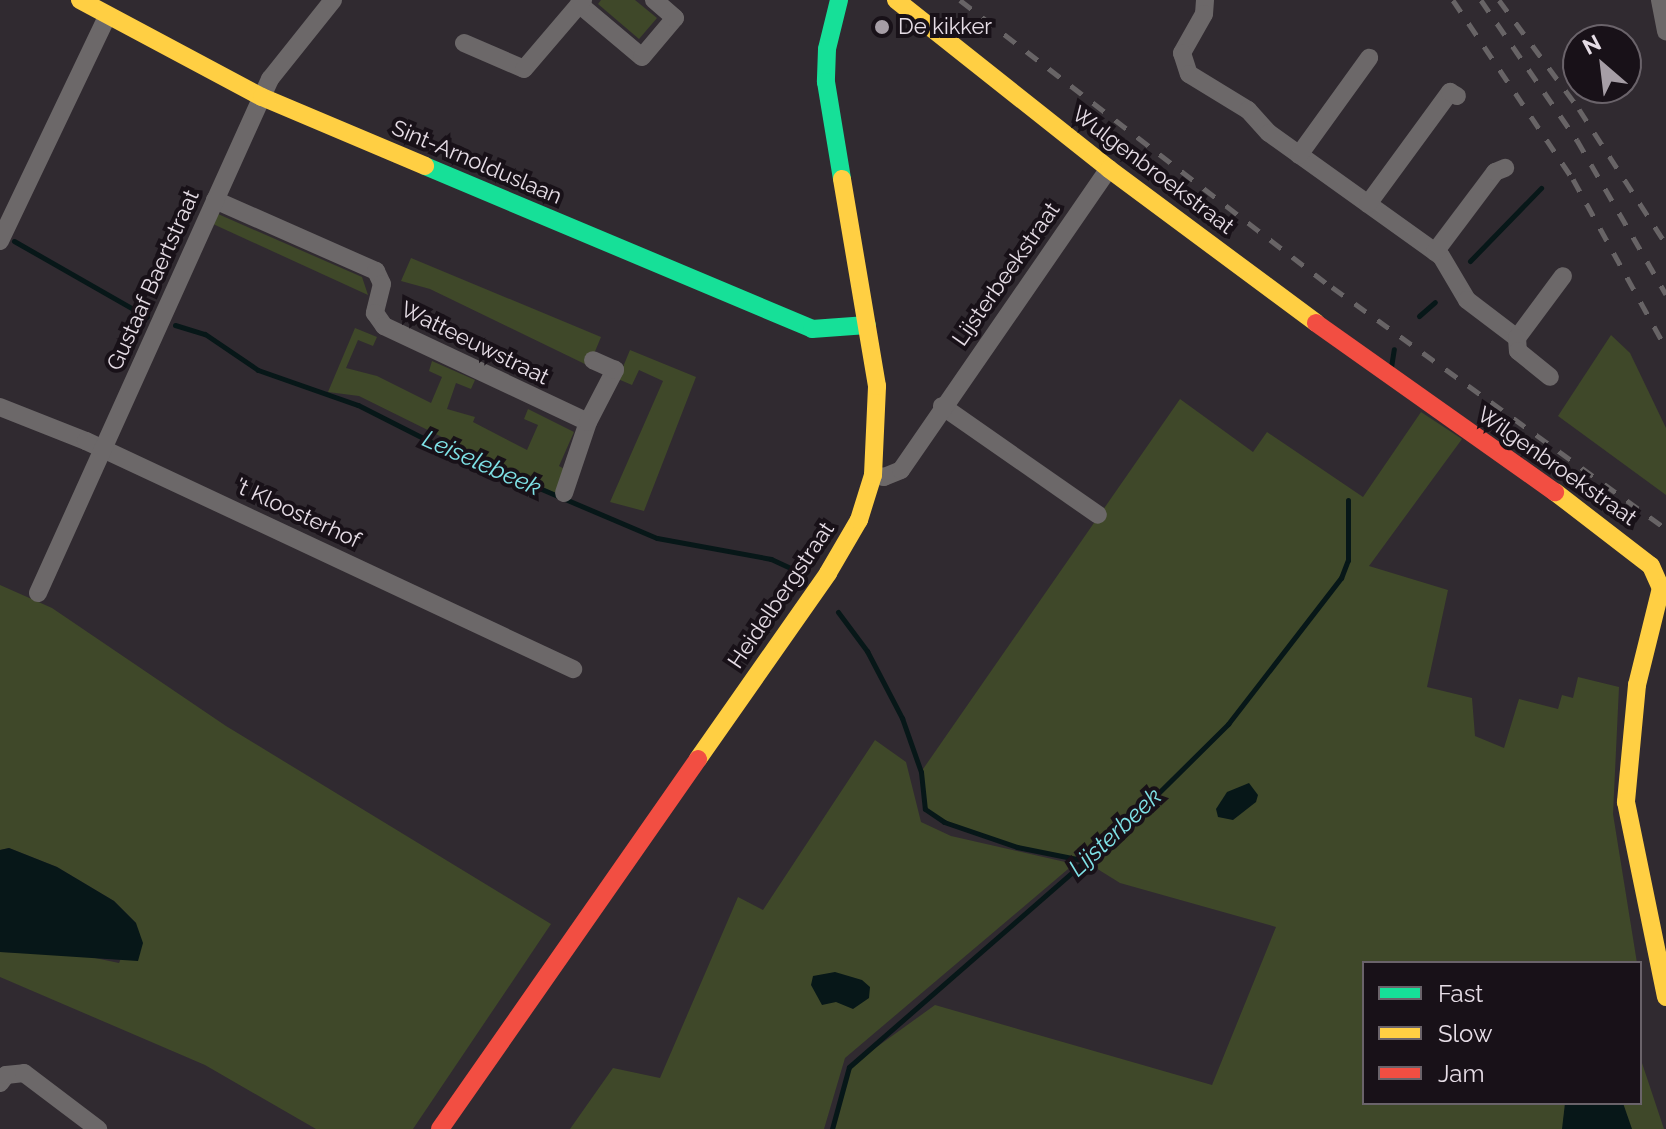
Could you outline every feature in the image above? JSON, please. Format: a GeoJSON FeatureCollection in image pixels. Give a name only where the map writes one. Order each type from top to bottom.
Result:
{"type":"FeatureCollection","features":[{"type":"Feature","properties":{"kind":"street","name":"Sint-Arnolduslaan"},"geometry":{"type":"LineString","coordinates":[[80,0],[262,97],[812,329],[867,325]]}},
{"type":"Feature","properties":{"kind":"street","name":"Gustaaf Baertstraat"},"geometry":{"type":"LineString","coordinates":[[38,593],[270,79],[333,0]]}},
{"type":"Feature","properties":{"kind":"street"},"geometry":{"type":"LineString","coordinates":[[464,43],[524,69],[581,2],[642,57],[675,18],[654,0]]}},
{"type":"Feature","properties":{"kind":"street","name":"Heidelbergstraat"},"geometry":{"type":"LineString","coordinates":[[440,1129],[828,573],[859,520],[873,475],[877,386],[826,82],[827,49],[839,0]]}},
{"type":"Feature","properties":{"kind":"street","name":"Wulgenbroekstraat"},"geometry":{"type":"LineString","coordinates":[[896,0],[1109,169],[1385,374]]}},
{"type":"Feature","properties":{"kind":"street"},"geometry":{"type":"LineString","coordinates":[[1205,0],[1204,14],[1184,44],[1182,60],[1189,74],[1248,110],[1299,155],[1435,252],[1467,300],[1517,338]]}},
{"type":"Feature","properties":{"kind":"street"},"geometry":{"type":"LineString","coordinates":[[1649,0],[1660,0],[1666,31]]}},
{"type":"Feature","properties":{"kind":"street"},"geometry":{"type":"LineString","coordinates":[[0,241],[108,15]]}},
{"type":"Feature","properties":{"kind":"street"},"geometry":{"type":"LineString","coordinates":[[1299,155],[1369,58]]}},
{"type":"Feature","properties":{"kind":"street"},"geometry":{"type":"LineString","coordinates":[[1368,204],[1450,92],[1457,96]]}},
{"type":"Feature","properties":{"kind":"street"},"geometry":{"type":"LineString","coordinates":[[1435,252],[1495,172],[1505,168]]}},
{"type":"Feature","properties":{"kind":"street","name":"Lijsterbeekstraat"},"geometry":{"type":"LineString","coordinates":[[873,475],[884,477],[901,470],[942,406],[1109,169]]}},
{"type":"Feature","properties":{"kind":"street","name":"Watteeuwstraat"},"geometry":{"type":"LineString","coordinates":[[215,200],[376,271],[382,284],[375,313],[384,326],[588,422]]}},
{"type":"Feature","properties":{"kind":"street"},"geometry":{"type":"LineString","coordinates":[[1550,377],[1518,351],[1517,338],[1563,276]]}},
{"type":"Feature","properties":{"kind":"street"},"geometry":{"type":"LineString","coordinates":[[564,493],[588,422],[615,370],[593,360]]}},
{"type":"Feature","properties":{"kind":"street","name":"Wilgenbroekstraat"},"geometry":{"type":"LineString","coordinates":[[1385,374],[1592,518],[1639,553],[1658,577],[1661,602],[1637,685],[1626,802],[1666,997]]}},
{"type":"Feature","properties":{"kind":"street"},"geometry":{"type":"LineString","coordinates":[[942,406],[1098,515]]}},
{"type":"Feature","properties":{"kind":"street","name":"'t Kloosterhof"},"geometry":{"type":"LineString","coordinates":[[0,407],[102,450],[573,669]]}},
{"type":"Feature","properties":{"kind":"street"},"geometry":{"type":"LineString","coordinates":[[0,1083],[6,1075],[24,1073],[98,1129]]}},
{"type":"Feature","properties":{"kind":"green space"},"geometry":{"type":"Polygon","coordinates":[[[601,0],[635,0],[657,18],[639,39],[598,4],[601,0]]]}},
{"type":"Feature","properties":{"kind":"green space"},"geometry":{"type":"Polygon","coordinates":[[[218,214],[362,277],[368,295],[213,224],[218,214]]]}},
{"type":"Feature","properties":{"kind":"green space"},"geometry":{"type":"Polygon","coordinates":[[[411,258],[601,337],[589,366],[430,289],[401,281],[411,258]]]}},
{"type":"Feature","properties":{"kind":"green space"},"geometry":{"type":"Polygon","coordinates":[[[355,328],[377,337],[373,346],[358,340],[346,368],[377,376],[431,403],[442,377],[429,371],[432,361],[475,380],[471,389],[456,383],[447,409],[475,417],[473,422],[527,450],[538,425],[524,419],[528,409],[574,432],[559,466],[566,470],[555,493],[359,396],[328,392],[355,328]]]}},
{"type":"Feature","properties":{"kind":"green space"},"geometry":{"type":"Polygon","coordinates":[[[1611,335],[1630,353],[1666,428],[1666,495],[1558,416],[1611,335]]]}},
{"type":"Feature","properties":{"kind":"green space"},"geometry":{"type":"Polygon","coordinates":[[[630,350],[696,377],[644,511],[610,502],[663,381],[639,370],[632,385],[618,379],[630,350]]]}},
{"type":"Feature","properties":{"kind":"green space"},"geometry":{"type":"Polygon","coordinates":[[[1180,399],[1253,452],[1267,432],[1363,497],[1421,412],[1462,439],[1369,566],[1448,590],[1427,687],[1472,698],[1475,736],[1504,748],[1519,699],[1558,709],[1562,695],[1573,698],[1578,677],[1619,687],[1613,814],[1637,961],[1362,961],[1362,1105],[1642,1105],[1642,1063],[1664,1129],[832,1129],[849,1067],[935,1005],[1212,1085],[1276,927],[1120,883],[1083,860],[1017,847],[944,822],[925,809],[921,772],[1180,399]]]}},
{"type":"Feature","properties":{"kind":"green space"},"geometry":{"type":"Polygon","coordinates":[[[0,585],[52,608],[226,726],[551,924],[413,1129],[316,1129],[205,1065],[0,977],[0,952],[76,954],[119,963],[136,923],[114,901],[57,867],[9,848],[0,850],[0,585]]]}},
{"type":"Feature","properties":{"kind":"green space"},"geometry":{"type":"Polygon","coordinates":[[[875,740],[906,762],[921,822],[951,836],[1074,864],[845,1058],[824,1129],[570,1129],[613,1068],[660,1078],[738,897],[763,910],[875,740]]]}},
{"type":"Feature","properties":{"kind":"shaded area"},"geometry":{"type":"Polygon","coordinates":[[[1249,783],[1258,795],[1256,802],[1233,820],[1218,817],[1216,809],[1227,792],[1249,783]]]}},
{"type":"Feature","properties":{"kind":"shaded area"},"geometry":{"type":"Polygon","coordinates":[[[9,848],[57,867],[114,901],[136,923],[143,943],[138,961],[0,952],[0,850],[9,848]]]}},
{"type":"Feature","properties":{"kind":"shaded area"},"geometry":{"type":"Polygon","coordinates":[[[835,972],[862,980],[870,987],[869,998],[853,1009],[836,1002],[822,1005],[811,985],[813,976],[835,972]]]}},
{"type":"Feature","properties":{"kind":"shaded area"},"geometry":{"type":"Polygon","coordinates":[[[1565,1105],[1624,1105],[1632,1129],[1562,1129],[1565,1105]]]}},
{"type":"Feature","properties":{"kind":"waterway","name":"Lijsterbeek"},"geometry":{"type":"LineString","coordinates":[[1470,261],[1541,188]]}},
{"type":"Feature","properties":{"kind":"waterway","name":"Leiselebeek"},"geometry":{"type":"LineString","coordinates":[[14,241],[147,317]]}},
{"type":"Feature","properties":{"kind":"waterway","name":"Lijsterbeek"},"geometry":{"type":"LineString","coordinates":[[1419,316],[1435,302]]}},
{"type":"Feature","properties":{"kind":"waterway","name":"Leiselebeek"},"geometry":{"type":"LineString","coordinates":[[175,325],[205,334],[258,370],[358,405],[433,443],[657,538],[771,559],[799,572]]}},
{"type":"Feature","properties":{"kind":"waterway","name":"Lijsterbeek"},"geometry":{"type":"LineString","coordinates":[[1391,367],[1394,349]]}},
{"type":"Feature","properties":{"kind":"waterway","name":"Lijsterbeek"},"geometry":{"type":"LineString","coordinates":[[832,1129],[849,1067],[1121,830],[1228,724],[1341,578],[1348,560],[1348,500]]}},
{"type":"Feature","properties":{"kind":"waterway","name":"Leiselebeek"},"geometry":{"type":"LineString","coordinates":[[838,612],[867,651],[902,718],[921,772],[925,809],[944,822],[1017,847],[1082,860]]}},
{"type":"Feature","properties":{"kind":"railway"},"geometry":{"type":"LineString","coordinates":[[960,0],[1332,287],[1666,529]]}},
{"type":"Feature","properties":{"kind":"railway"},"geometry":{"type":"LineString","coordinates":[[1453,0],[1573,179],[1666,348]]}},
{"type":"Feature","properties":{"kind":"railway"},"geometry":{"type":"LineString","coordinates":[[1481,0],[1577,140],[1666,294]]}},
{"type":"Feature","properties":{"kind":"railway"},"geometry":{"type":"LineString","coordinates":[[1499,0],[1579,109],[1666,244]]}},
{"type":"Feature","properties":{"kind":"traffic: fast"},"geometry":{"type":"LineString","coordinates":[[839,0],[827,49],[826,82],[842,179]]}},
{"type":"Feature","properties":{"kind":"traffic: fast"},"geometry":{"type":"LineString","coordinates":[[425,166],[812,329],[867,325]]}},
{"type":"Feature","properties":{"kind":"traffic: slow"},"geometry":{"type":"LineString","coordinates":[[80,0],[262,97],[425,166]]}},
{"type":"Feature","properties":{"kind":"traffic: slow"},"geometry":{"type":"LineString","coordinates":[[896,0],[1109,169],[1316,323]]}},
{"type":"Feature","properties":{"kind":"traffic: slow"},"geometry":{"type":"LineString","coordinates":[[698,759],[828,573],[859,520],[873,475],[877,386],[842,179]]}},
{"type":"Feature","properties":{"kind":"traffic: slow"},"geometry":{"type":"LineString","coordinates":[[1555,492],[1651,566],[1661,588],[1637,685],[1626,802],[1666,997]]}},
{"type":"Feature","properties":{"kind":"traffic: jam"},"geometry":{"type":"LineString","coordinates":[[1316,323],[1555,492]]}},
{"type":"Feature","properties":{"kind":"traffic: jam"},"geometry":{"type":"LineString","coordinates":[[440,1129],[698,759]]}},
{"type":"Feature","properties":{"kind":"place","name":"De kikker"},"geometry":{"type":"Point","coordinates":[882,27]}}]}
